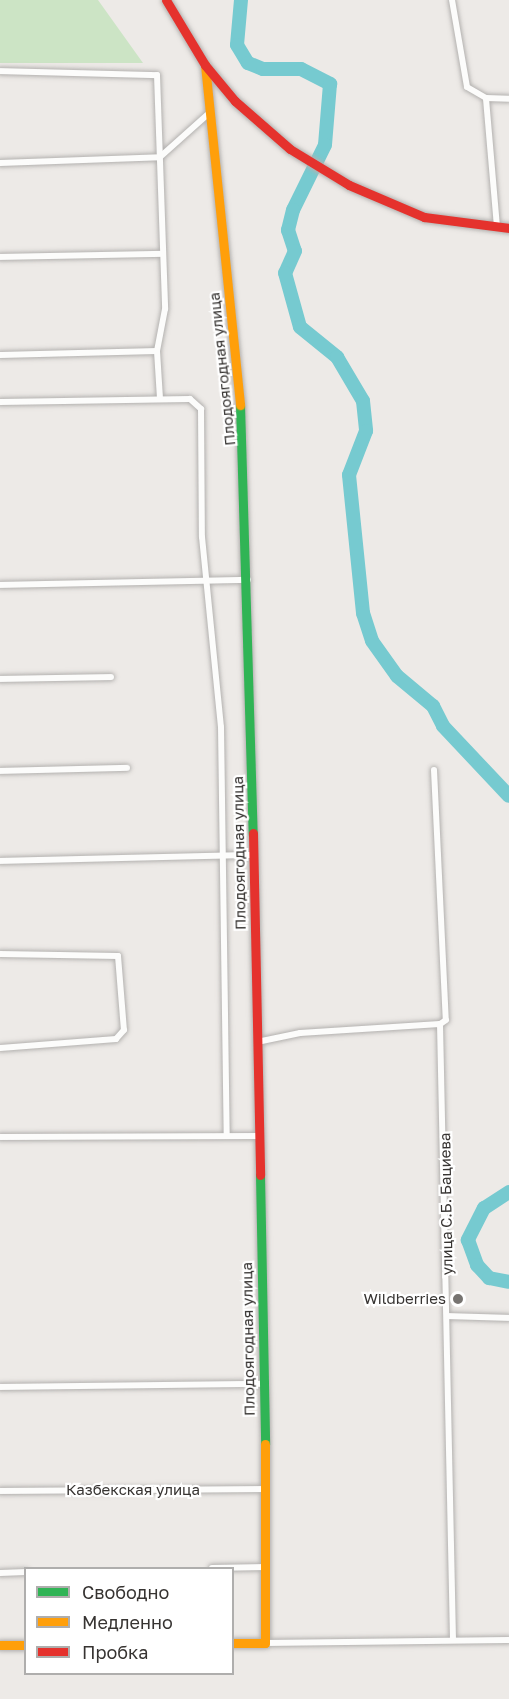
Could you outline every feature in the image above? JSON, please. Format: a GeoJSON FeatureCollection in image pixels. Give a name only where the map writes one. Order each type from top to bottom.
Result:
{"type":"FeatureCollection","features":[{"type":"Feature","properties":{"kind":"street"},"geometry":{"type":"LineString","coordinates":[[166,0],[205,66],[235,101],[290,148],[349,185],[424,217],[509,228]]}},
{"type":"Feature","properties":{"kind":"street"},"geometry":{"type":"LineString","coordinates":[[452,0],[467,87],[486,98],[509,99]]}},
{"type":"Feature","properties":{"kind":"street","name":"Плодоягодная улица"},"geometry":{"type":"LineString","coordinates":[[205,66],[207,115],[245,449],[255,855],[258,1136],[266,1489],[265,1643]]}},
{"type":"Feature","properties":{"kind":"street"},"geometry":{"type":"LineString","coordinates":[[0,71],[150,71],[161,88],[160,157],[164,331],[157,351],[160,399]]}},
{"type":"Feature","properties":{"kind":"street"},"geometry":{"type":"LineString","coordinates":[[486,98],[497,228]]}},
{"type":"Feature","properties":{"kind":"street"},"geometry":{"type":"LineString","coordinates":[[0,162],[160,157],[207,115]]}},
{"type":"Feature","properties":{"kind":"street"},"geometry":{"type":"LineString","coordinates":[[0,257],[163,254]]}},
{"type":"Feature","properties":{"kind":"street"},"geometry":{"type":"LineString","coordinates":[[0,355],[157,351]]}},
{"type":"Feature","properties":{"kind":"street"},"geometry":{"type":"LineString","coordinates":[[0,402],[190,399],[201,410],[206,580],[221,727],[221,855],[227,1136]]}},
{"type":"Feature","properties":{"kind":"street"},"geometry":{"type":"LineString","coordinates":[[0,585],[248,580]]}},
{"type":"Feature","properties":{"kind":"street"},"geometry":{"type":"LineString","coordinates":[[0,679],[111,677]]}},
{"type":"Feature","properties":{"kind":"street"},"geometry":{"type":"LineString","coordinates":[[0,771],[127,768]]}},
{"type":"Feature","properties":{"kind":"street","name":"улица С.Б. Бациева"},"geometry":{"type":"LineString","coordinates":[[434,770],[446,1020],[440,1024],[449,1317],[453,1640]]}},
{"type":"Feature","properties":{"kind":"street"},"geometry":{"type":"LineString","coordinates":[[0,861],[255,855]]}},
{"type":"Feature","properties":{"kind":"street"},"geometry":{"type":"LineString","coordinates":[[0,954],[118,956],[124,1030],[116,1039],[0,1048]]}},
{"type":"Feature","properties":{"kind":"street"},"geometry":{"type":"LineString","coordinates":[[257,1042],[300,1033],[440,1024]]}},
{"type":"Feature","properties":{"kind":"street"},"geometry":{"type":"LineString","coordinates":[[0,1137],[258,1136]]}},
{"type":"Feature","properties":{"kind":"street"},"geometry":{"type":"LineString","coordinates":[[449,1317],[509,1318]]}},
{"type":"Feature","properties":{"kind":"street"},"geometry":{"type":"LineString","coordinates":[[0,1387],[263,1384]]}},
{"type":"Feature","properties":{"kind":"street","name":"Казбекская улица"},"geometry":{"type":"LineString","coordinates":[[0,1491],[266,1489]]}},
{"type":"Feature","properties":{"kind":"street"},"geometry":{"type":"LineString","coordinates":[[234,1569],[266,1568]]}},
{"type":"Feature","properties":{"kind":"street"},"geometry":{"type":"LineString","coordinates":[[0,1573],[24,1572]]}},
{"type":"Feature","properties":{"kind":"street"},"geometry":{"type":"LineString","coordinates":[[234,1643],[509,1640]]}},
{"type":"Feature","properties":{"kind":"street"},"geometry":{"type":"LineString","coordinates":[[0,1645],[24,1645]]}},
{"type":"Feature","properties":{"kind":"green space"},"geometry":{"type":"Polygon","coordinates":[[[0,0],[98,0],[143,63],[0,63],[0,0]]]}},
{"type":"Feature","properties":{"kind":"waterway"},"geometry":{"type":"LineString","coordinates":[[241,0],[237,45],[248,63],[263,69],[301,69],[330,84],[325,145],[293,210],[288,230],[295,251],[285,273],[300,327],[337,357],[363,401],[366,431],[349,475],[363,613],[372,641],[397,676],[433,706],[443,726],[509,796]]}},
{"type":"Feature","properties":{"kind":"waterway"},"geometry":{"type":"LineString","coordinates":[[509,1192],[484,1208],[468,1240],[477,1265],[489,1278],[509,1282]]}},
{"type":"Feature","properties":{"kind":"traffic: fast"},"geometry":{"type":"LineString","coordinates":[[240,405],[253,833]]}},
{"type":"Feature","properties":{"kind":"traffic: fast"},"geometry":{"type":"LineString","coordinates":[[260,1175],[265,1444]]}},
{"type":"Feature","properties":{"kind":"traffic: slow"},"geometry":{"type":"LineString","coordinates":[[205,65],[240,405]]}},
{"type":"Feature","properties":{"kind":"traffic: slow"},"geometry":{"type":"LineString","coordinates":[[234,1643],[265,1643],[265,1444]]}},
{"type":"Feature","properties":{"kind":"traffic: slow"},"geometry":{"type":"LineString","coordinates":[[0,1645],[24,1645]]}},
{"type":"Feature","properties":{"kind":"traffic: jam"},"geometry":{"type":"LineString","coordinates":[[166,0],[205,65],[235,101],[290,149],[349,185],[424,217],[509,228]]}},
{"type":"Feature","properties":{"kind":"traffic: jam"},"geometry":{"type":"LineString","coordinates":[[253,833],[260,1175]]}},
{"type":"Feature","properties":{"kind":"place","name":"Wildberries"},"geometry":{"type":"Point","coordinates":[458,1299]}}]}
